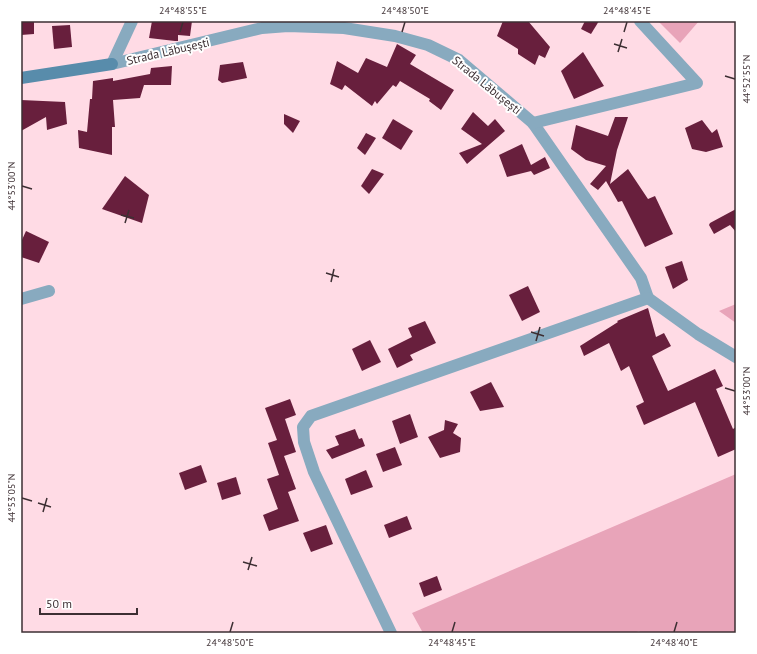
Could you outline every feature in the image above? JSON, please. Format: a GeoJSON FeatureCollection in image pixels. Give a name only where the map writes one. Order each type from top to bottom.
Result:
{"type":"FeatureCollection","features":[{"type":"Feature","properties":{"kind":"street"},"geometry":{"type":"LineString","coordinates":[[112,64],[132,21]]}},
{"type":"Feature","properties":{"kind":"street"},"geometry":{"type":"LineString","coordinates":[[533,123],[697,83],[640,21]]}},
{"type":"Feature","properties":{"kind":"street","name":"Strada Lăbușești"},"geometry":{"type":"LineString","coordinates":[[21,78],[112,64],[262,28],[288,26],[344,28],[388,35],[428,45],[458,60],[533,123],[641,278],[648,298]]}},
{"type":"Feature","properties":{"kind":"street"},"geometry":{"type":"LineString","coordinates":[[21,299],[49,291]]}},
{"type":"Feature","properties":{"kind":"street"},"geometry":{"type":"LineString","coordinates":[[391,633],[314,472],[304,442],[303,426],[312,416],[648,298],[698,334],[736,357]]}},
{"type":"Feature","properties":{"kind":"shaded area"},"geometry":{"type":"Polygon","coordinates":[[[658,21],[699,21],[680,43],[658,21]]]}},
{"type":"Feature","properties":{"kind":"shaded area"},"geometry":{"type":"Polygon","coordinates":[[[736,304],[736,323],[719,311],[736,304]]]}},
{"type":"Feature","properties":{"kind":"shaded area"},"geometry":{"type":"Polygon","coordinates":[[[736,474],[736,633],[641,633],[639,631],[634,633],[423,633],[412,613],[736,474]]]}},
{"type":"Feature","properties":{"kind":"building"},"geometry":{"type":"Polygon","coordinates":[[[21,21],[34,21],[34,34],[21,35],[21,21]]]}},
{"type":"Feature","properties":{"kind":"building"},"geometry":{"type":"Polygon","coordinates":[[[152,21],[192,21],[190,36],[178,35],[178,41],[149,38],[152,21]]]}},
{"type":"Feature","properties":{"kind":"building"},"geometry":{"type":"Polygon","coordinates":[[[503,21],[528,21],[550,47],[545,58],[539,55],[535,65],[518,54],[518,49],[497,36],[503,21]]]}},
{"type":"Feature","properties":{"kind":"building"},"geometry":{"type":"Polygon","coordinates":[[[585,21],[599,21],[591,34],[581,29],[585,21]]]}},
{"type":"Feature","properties":{"kind":"building"},"geometry":{"type":"Polygon","coordinates":[[[70,25],[72,47],[54,49],[52,26],[70,25]]]}},
{"type":"Feature","properties":{"kind":"building"},"geometry":{"type":"Polygon","coordinates":[[[397,44],[416,55],[410,64],[454,90],[441,110],[429,101],[430,99],[400,81],[396,87],[393,85],[377,104],[375,101],[372,106],[345,85],[342,90],[330,84],[337,61],[358,73],[366,58],[387,67],[397,44]]]}},
{"type":"Feature","properties":{"kind":"building"},"geometry":{"type":"Polygon","coordinates":[[[583,52],[604,86],[574,99],[561,71],[583,52]]]}},
{"type":"Feature","properties":{"kind":"building"},"geometry":{"type":"Polygon","coordinates":[[[243,62],[247,78],[222,83],[218,80],[220,65],[243,62]]]}},
{"type":"Feature","properties":{"kind":"building"},"geometry":{"type":"Polygon","coordinates":[[[172,66],[171,85],[144,85],[140,98],[113,100],[115,127],[112,127],[112,155],[79,148],[78,130],[87,132],[93,81],[113,78],[113,81],[150,74],[151,68],[172,66]]]}},
{"type":"Feature","properties":{"kind":"building"},"geometry":{"type":"Polygon","coordinates":[[[21,100],[65,102],[67,124],[47,130],[46,117],[21,131],[21,100]]]}},
{"type":"Feature","properties":{"kind":"building"},"geometry":{"type":"Polygon","coordinates":[[[473,112],[488,126],[495,119],[505,131],[467,164],[459,153],[482,144],[461,129],[473,112]]]}},
{"type":"Feature","properties":{"kind":"building"},"geometry":{"type":"Polygon","coordinates":[[[284,114],[300,121],[293,133],[284,124],[284,114]]]}},
{"type":"Feature","properties":{"kind":"building"},"geometry":{"type":"Polygon","coordinates":[[[615,117],[628,117],[617,150],[610,184],[628,169],[648,199],[655,196],[673,234],[645,247],[622,201],[618,202],[606,181],[598,190],[590,184],[606,166],[586,160],[571,149],[576,125],[608,136],[615,117]]]}},
{"type":"Feature","properties":{"kind":"building"},"geometry":{"type":"Polygon","coordinates":[[[393,119],[413,131],[401,150],[382,138],[393,119]]]}},
{"type":"Feature","properties":{"kind":"building"},"geometry":{"type":"Polygon","coordinates":[[[702,120],[712,133],[717,129],[723,147],[706,152],[692,149],[685,128],[702,120]]]}},
{"type":"Feature","properties":{"kind":"building"},"geometry":{"type":"Polygon","coordinates":[[[366,133],[376,138],[365,155],[357,148],[366,133]]]}},
{"type":"Feature","properties":{"kind":"building"},"geometry":{"type":"Polygon","coordinates":[[[522,144],[531,165],[545,157],[550,168],[534,175],[531,171],[507,177],[499,155],[522,144]]]}},
{"type":"Feature","properties":{"kind":"building"},"geometry":{"type":"Polygon","coordinates":[[[372,169],[384,174],[369,194],[361,186],[372,169]]]}},
{"type":"Feature","properties":{"kind":"building"},"geometry":{"type":"Polygon","coordinates":[[[125,176],[149,195],[142,223],[102,209],[125,176]]]}},
{"type":"Feature","properties":{"kind":"building"},"geometry":{"type":"Polygon","coordinates":[[[736,209],[736,232],[730,225],[714,234],[709,225],[710,223],[736,209]]]}},
{"type":"Feature","properties":{"kind":"building"},"geometry":{"type":"Polygon","coordinates":[[[26,231],[49,242],[39,263],[21,257],[21,242],[26,231]]]}},
{"type":"Feature","properties":{"kind":"building"},"geometry":{"type":"Polygon","coordinates":[[[682,261],[688,280],[673,289],[665,267],[682,261]]]}},
{"type":"Feature","properties":{"kind":"building"},"geometry":{"type":"Polygon","coordinates":[[[528,286],[540,312],[522,321],[509,295],[528,286]]]}},
{"type":"Feature","properties":{"kind":"building"},"geometry":{"type":"Polygon","coordinates":[[[648,308],[656,337],[664,333],[671,346],[652,356],[668,391],[715,369],[723,386],[716,389],[733,429],[736,427],[736,449],[718,457],[695,402],[644,425],[636,406],[644,402],[629,366],[621,371],[609,343],[584,356],[580,346],[618,322],[617,321],[648,308]]]}},
{"type":"Feature","properties":{"kind":"building"},"geometry":{"type":"Polygon","coordinates":[[[425,321],[436,343],[410,355],[413,360],[397,368],[388,349],[412,337],[408,328],[425,321]]]}},
{"type":"Feature","properties":{"kind":"building"},"geometry":{"type":"Polygon","coordinates":[[[370,340],[381,362],[362,371],[352,349],[370,340]]]}},
{"type":"Feature","properties":{"kind":"building"},"geometry":{"type":"Polygon","coordinates":[[[491,382],[504,407],[480,411],[470,392],[491,382]]]}},
{"type":"Feature","properties":{"kind":"building"},"geometry":{"type":"Polygon","coordinates":[[[290,399],[296,415],[285,419],[296,452],[284,456],[296,489],[288,492],[299,521],[269,531],[263,515],[278,509],[267,479],[279,475],[268,443],[277,440],[265,408],[290,399]]]}},
{"type":"Feature","properties":{"kind":"building"},"geometry":{"type":"Polygon","coordinates":[[[410,414],[418,437],[400,444],[392,421],[410,414]]]}},
{"type":"Feature","properties":{"kind":"building"},"geometry":{"type":"Polygon","coordinates":[[[445,420],[458,424],[453,433],[461,438],[460,452],[440,458],[428,437],[444,430],[445,420]]]}},
{"type":"Feature","properties":{"kind":"building"},"geometry":{"type":"Polygon","coordinates":[[[355,429],[359,439],[362,438],[365,446],[332,459],[326,450],[339,445],[335,436],[355,429]]]}},
{"type":"Feature","properties":{"kind":"building"},"geometry":{"type":"Polygon","coordinates":[[[395,447],[402,465],[383,472],[376,454],[395,447]]]}},
{"type":"Feature","properties":{"kind":"building"},"geometry":{"type":"Polygon","coordinates":[[[201,465],[207,482],[185,490],[179,473],[201,465]]]}},
{"type":"Feature","properties":{"kind":"building"},"geometry":{"type":"Polygon","coordinates":[[[366,470],[373,487],[351,495],[345,479],[366,470]]]}},
{"type":"Feature","properties":{"kind":"building"},"geometry":{"type":"Polygon","coordinates":[[[236,477],[241,494],[222,500],[217,483],[236,477]]]}},
{"type":"Feature","properties":{"kind":"building"},"geometry":{"type":"Polygon","coordinates":[[[407,516],[412,529],[389,538],[384,525],[407,516]]]}},
{"type":"Feature","properties":{"kind":"building"},"geometry":{"type":"Polygon","coordinates":[[[326,525],[333,544],[311,552],[303,533],[326,525]]]}},
{"type":"Feature","properties":{"kind":"building"},"geometry":{"type":"Polygon","coordinates":[[[437,576],[442,590],[424,597],[419,583],[437,576]]]}}]}
